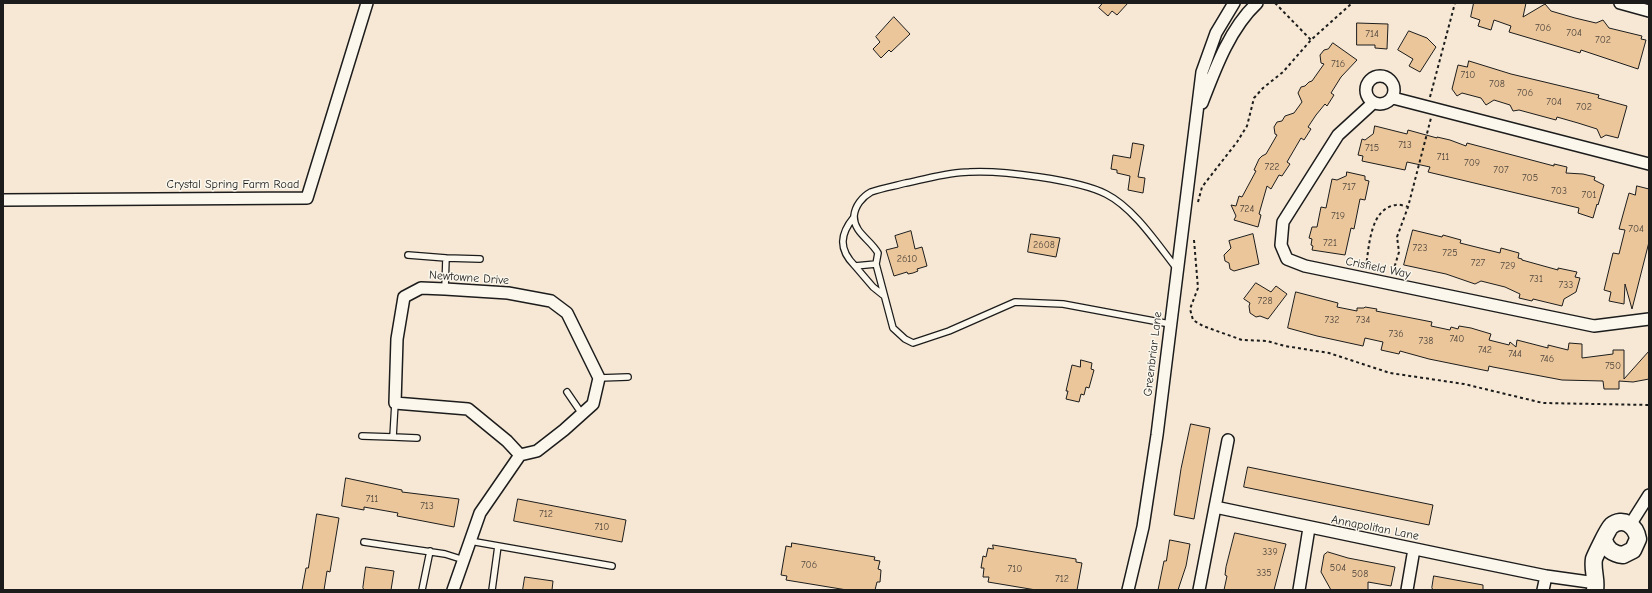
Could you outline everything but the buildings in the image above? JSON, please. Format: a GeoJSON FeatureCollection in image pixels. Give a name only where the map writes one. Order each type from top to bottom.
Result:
{"type":"FeatureCollection","features":[{"type":"Feature","properties":{"kind":"street","name":"Crystal Spring Farm Road"},"geometry":{"type":"LineString","coordinates":[[3,200],[307,198],[367,3]]}},
{"type":"Feature","properties":{"kind":"street"},"geometry":{"type":"LineString","coordinates":[[1196,120],[1202,72],[1216,33],[1234,3]]}},
{"type":"Feature","properties":{"kind":"street"},"geometry":{"type":"LineString","coordinates":[[1196,120],[1211,78],[1230,39],[1257,3]]}},
{"type":"Feature","properties":{"kind":"street"},"geometry":{"type":"LineString","coordinates":[[1620,3],[1649,10]]}},
{"type":"Feature","properties":{"kind":"street"},"geometry":{"type":"LineString","coordinates":[[1377,76],[1388,78],[1395,87],[1393,98],[1384,105],[1372,103],[1366,94],[1368,83],[1377,76]]}},
{"type":"Feature","properties":{"kind":"street"},"geometry":{"type":"LineString","coordinates":[[1393,98],[1430,109],[1649,164]]}},
{"type":"Feature","properties":{"kind":"street","name":"Crisfield Way"},"geometry":{"type":"LineString","coordinates":[[1372,103],[1338,135],[1284,222],[1281,245],[1287,258],[1299,263],[1364,278],[1594,326],[1649,319]]}},
{"type":"Feature","properties":{"kind":"street","name":"Greenbriar Lane"},"geometry":{"type":"LineString","coordinates":[[1128,590],[1143,527],[1196,120]]}},
{"type":"Feature","properties":{"kind":"street","name":"Newtowne Drive"},"geometry":{"type":"LineString","coordinates":[[395,403],[397,339],[404,297],[421,288],[508,293],[551,301],[568,313],[599,378]]}},
{"type":"Feature","properties":{"kind":"street"},"geometry":{"type":"LineString","coordinates":[[453,590],[480,513],[520,455],[537,451],[564,430],[593,404],[599,378]]}},
{"type":"Feature","properties":{"kind":"street"},"geometry":{"type":"LineString","coordinates":[[395,403],[468,409],[507,441],[520,455]]}},
{"type":"Feature","properties":{"kind":"street"},"geometry":{"type":"LineString","coordinates":[[1199,590],[1228,440]]}},
{"type":"Feature","properties":{"kind":"street"},"geometry":{"type":"LineString","coordinates":[[1630,524],[1649,495]]}},
{"type":"Feature","properties":{"kind":"street","name":"Annapolitan Lane"},"geometry":{"type":"LineString","coordinates":[[1215,507],[1309,528],[1596,587]]}},
{"type":"Feature","properties":{"kind":"street"},"geometry":{"type":"LineString","coordinates":[[1620,522],[1630,524],[1637,533],[1636,545],[1629,553],[1623,555],[1608,546],[1607,530],[1610,526],[1620,522]]}},
{"type":"Feature","properties":{"kind":"street"},"geometry":{"type":"LineString","coordinates":[[1299,590],[1309,528]]}},
{"type":"Feature","properties":{"kind":"street"},"geometry":{"type":"LineString","coordinates":[[1596,587],[1594,558],[1608,546]]}},
{"type":"Feature","properties":{"kind":"street"},"geometry":{"type":"LineString","coordinates":[[1407,590],[1414,549]]}},
{"type":"Feature","properties":{"kind":"street"},"geometry":{"type":"LineString","coordinates":[[1543,590],[1546,576]]}},
{"type":"Feature","properties":{"kind":"lane"},"geometry":{"type":"LineString","coordinates":[[883,295],[873,287],[847,256],[842,237],[846,228],[854,217],[856,208],[861,200],[870,193],[939,176],[969,172],[1001,173],[1078,184],[1107,194],[1125,208],[1137,220],[1177,269]]}},
{"type":"Feature","properties":{"kind":"lane"},"geometry":{"type":"LineString","coordinates":[[854,217],[857,231],[873,244],[878,253],[876,264],[893,328],[905,340],[914,343],[949,331],[1015,302],[1063,304],[1170,324]]}},
{"type":"Feature","properties":{"kind":"lane"},"geometry":{"type":"LineString","coordinates":[[408,255],[480,259]]}},
{"type":"Feature","properties":{"kind":"lane"},"geometry":{"type":"LineString","coordinates":[[445,289],[446,258]]}},
{"type":"Feature","properties":{"kind":"lane"},"geometry":{"type":"LineString","coordinates":[[855,266],[876,264]]}},
{"type":"Feature","properties":{"kind":"lane"},"geometry":{"type":"LineString","coordinates":[[599,378],[628,377]]}},
{"type":"Feature","properties":{"kind":"lane"},"geometry":{"type":"LineString","coordinates":[[567,392],[582,414]]}},
{"type":"Feature","properties":{"kind":"lane"},"geometry":{"type":"LineString","coordinates":[[393,437],[395,403]]}},
{"type":"Feature","properties":{"kind":"lane"},"geometry":{"type":"LineString","coordinates":[[362,436],[417,438]]}},
{"type":"Feature","properties":{"kind":"lane"},"geometry":{"type":"LineString","coordinates":[[470,541],[612,566]]}},
{"type":"Feature","properties":{"kind":"lane"},"geometry":{"type":"LineString","coordinates":[[364,542],[430,551],[464,560]]}},
{"type":"Feature","properties":{"kind":"lane"},"geometry":{"type":"LineString","coordinates":[[492,590],[498,546]]}},
{"type":"Feature","properties":{"kind":"lane"},"geometry":{"type":"LineString","coordinates":[[422,590],[430,551]]}},
{"type":"Feature","properties":{"kind":"path"},"geometry":{"type":"LineString","coordinates":[[1275,3],[1311,40]]}},
{"type":"Feature","properties":{"kind":"path"},"geometry":{"type":"LineString","coordinates":[[1390,283],[1399,252],[1398,237],[1408,207],[1455,3]]}},
{"type":"Feature","properties":{"kind":"path"},"geometry":{"type":"LineString","coordinates":[[1364,278],[1373,223],[1384,210],[1396,205],[1408,207]]}}]}
